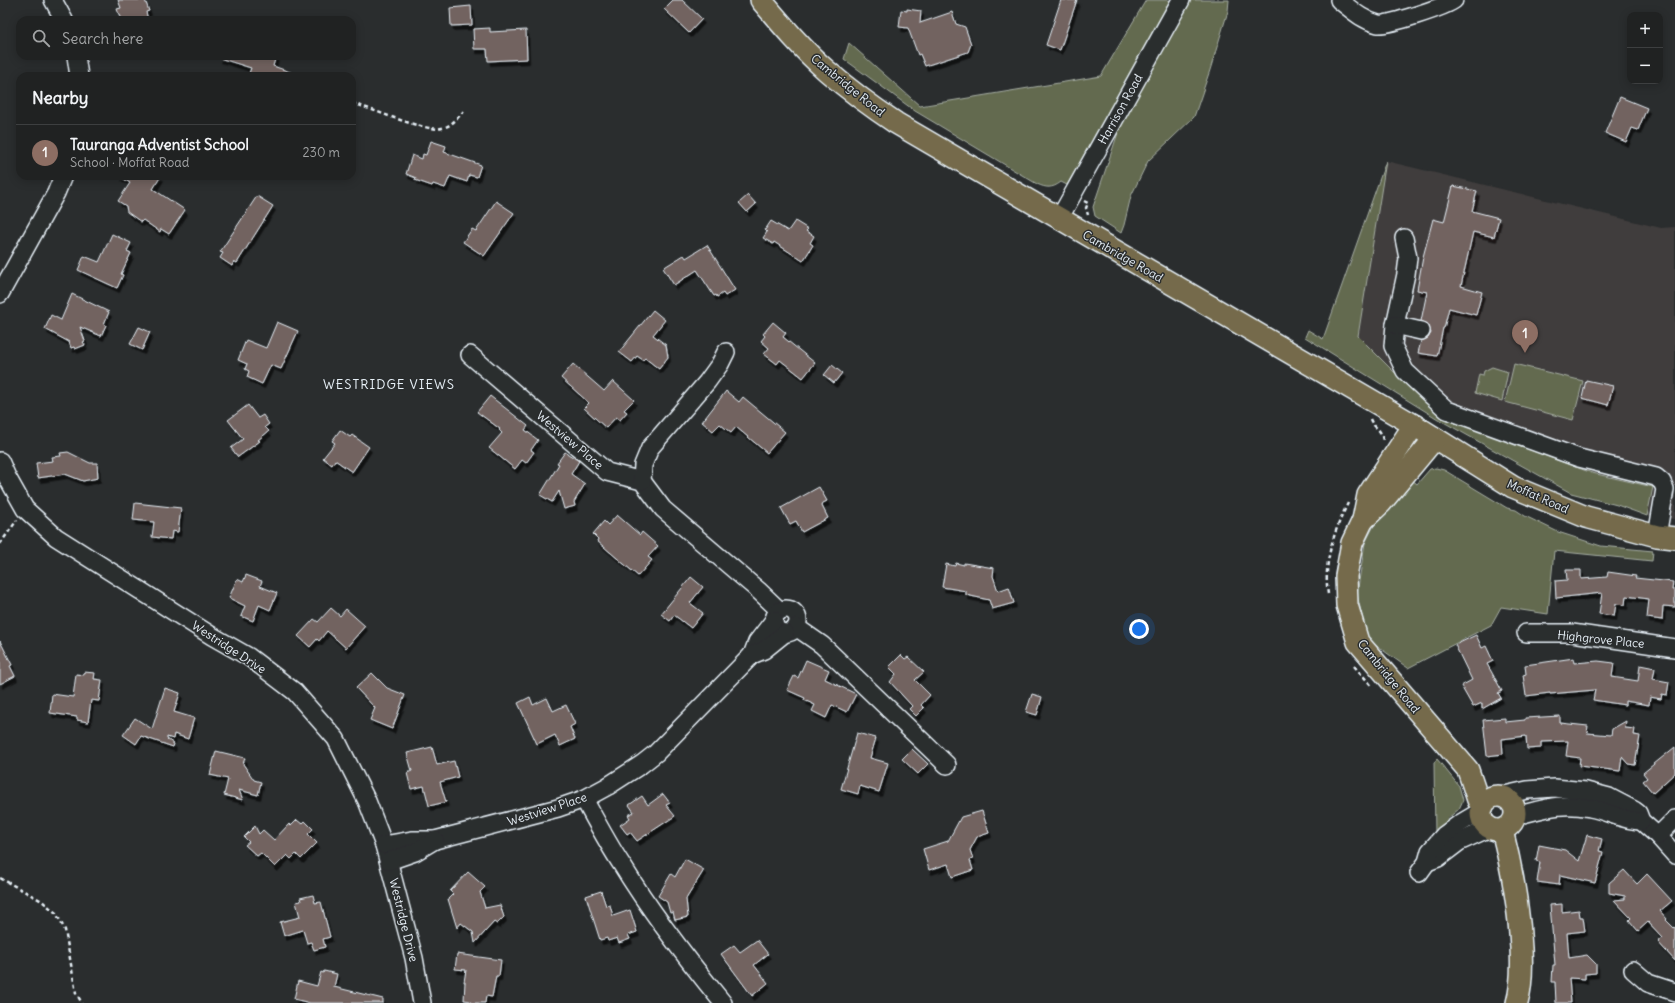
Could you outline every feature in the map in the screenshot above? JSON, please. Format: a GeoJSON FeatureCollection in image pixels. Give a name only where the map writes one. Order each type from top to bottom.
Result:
{"type":"FeatureCollection","features":[{"type":"Feature","properties":{"kind":"main road","name":"Cambridge Road"},"geometry":{"type":"LineString","coordinates":[[761,0],[796,40],[827,71],[864,101],[896,122],[1059,219],[1414,425],[1368,495],[1363,520],[1352,543],[1346,576],[1347,605],[1358,642],[1468,770],[1478,800],[1495,812],[1514,881],[1520,921],[1522,967],[1517,1003]]}},
{"type":"Feature","properties":{"kind":"main road","name":"Moffat Road"},"geometry":{"type":"LineString","coordinates":[[1414,425],[1513,487],[1586,518],[1666,537]]}},
{"type":"Feature","properties":{"kind":"main road","name":"Cambridge Road"},"geometry":{"type":"LineString","coordinates":[[1363,520],[1381,504],[1435,438]]}},
{"type":"Feature","properties":{"kind":"street"},"geometry":{"type":"LineString","coordinates":[[53,0],[62,16]]}},
{"type":"Feature","properties":{"kind":"street","name":"Harrison Road"},"geometry":{"type":"LineString","coordinates":[[1059,219],[1181,0]]}},
{"type":"Feature","properties":{"kind":"street"},"geometry":{"type":"LineString","coordinates":[[1340,0],[1360,17],[1380,25],[1419,14],[1454,0]]}},
{"type":"Feature","properties":{"kind":"street"},"geometry":{"type":"LineString","coordinates":[[77,60],[78,72]]}},
{"type":"Feature","properties":{"kind":"street"},"geometry":{"type":"LineString","coordinates":[[0,294],[56,193],[61,180]]}},
{"type":"Feature","properties":{"kind":"street"},"geometry":{"type":"LineString","coordinates":[[1404,238],[1408,258],[1395,325],[1393,346],[1405,370],[1447,410],[1579,458],[1656,477],[1662,482],[1665,489],[1666,537]]}},
{"type":"Feature","properties":{"kind":"street"},"geometry":{"type":"LineString","coordinates":[[1395,325],[1421,332]]}},
{"type":"Feature","properties":{"kind":"street"},"geometry":{"type":"LineString","coordinates":[[726,352],[716,370],[650,448],[643,465],[642,481],[662,510],[758,590],[784,622],[822,646],[947,765]]}},
{"type":"Feature","properties":{"kind":"street","name":"Westview Place"},"geometry":{"type":"LineString","coordinates":[[470,355],[607,472],[642,481]]}},
{"type":"Feature","properties":{"kind":"street","name":"Westridge Drive"},"geometry":{"type":"LineString","coordinates":[[0,461],[25,509],[56,538],[249,658],[295,692],[336,739],[367,801],[386,853],[414,958],[422,1003]]}},
{"type":"Feature","properties":{"kind":"street","name":"Westview Place"},"geometry":{"type":"LineString","coordinates":[[386,853],[412,840],[435,840],[534,815],[584,799],[608,786],[656,753],[752,655],[757,642],[784,622]]}},
{"type":"Feature","properties":{"kind":"street","name":"Highgrove Place"},"geometry":{"type":"LineString","coordinates":[[1526,633],[1572,633],[1675,648]]}},
{"type":"Feature","properties":{"kind":"street"},"geometry":{"type":"LineString","coordinates":[[1423,868],[1459,842],[1495,812],[1527,790],[1561,797]]}},
{"type":"Feature","properties":{"kind":"street"},"geometry":{"type":"LineString","coordinates":[[1495,812],[1542,808],[1561,797],[1586,791],[1609,797],[1634,810],[1638,813],[1641,821],[1658,836],[1675,855]]}},
{"type":"Feature","properties":{"kind":"street"},"geometry":{"type":"LineString","coordinates":[[584,799],[622,865],[654,913],[690,963],[723,1003]]}},
{"type":"Feature","properties":{"kind":"street"},"geometry":{"type":"LineString","coordinates":[[1658,836],[1675,819]]}},
{"type":"Feature","properties":{"kind":"street"},"geometry":{"type":"LineString","coordinates":[[1633,970],[1648,983],[1675,992]]}},
{"type":"Feature","properties":{"kind":"path"},"geometry":{"type":"LineString","coordinates":[[356,104],[405,122],[440,129],[451,125],[464,111]]}},
{"type":"Feature","properties":{"kind":"path"},"geometry":{"type":"LineString","coordinates":[[1371,423],[1382,432],[1383,448]]}},
{"type":"Feature","properties":{"kind":"path"},"geometry":{"type":"LineString","coordinates":[[1329,601],[1327,585],[1331,543],[1349,501]]}},
{"type":"Feature","properties":{"kind":"path"},"geometry":{"type":"LineString","coordinates":[[0,544],[25,509]]}},
{"type":"Feature","properties":{"kind":"path"},"geometry":{"type":"LineString","coordinates":[[1353,664],[1372,687]]}},
{"type":"Feature","properties":{"kind":"path"},"geometry":{"type":"LineString","coordinates":[[0,878],[42,901],[56,913],[65,930],[76,993],[82,1003]]}},
{"type":"Feature","properties":{"kind":"shaded area"},"geometry":{"type":"Polygon","coordinates":[[[1386,161],[1661,228],[1675,227],[1675,519],[1647,516],[1653,487],[1592,473],[1444,418],[1358,336],[1386,161]]]}},
{"type":"Feature","properties":{"kind":"green space"},"geometry":{"type":"Polygon","coordinates":[[[1146,0],[1170,0],[1067,185],[1061,182],[1055,186],[1049,187],[1037,184],[915,111],[844,59],[849,43],[920,106],[1101,76],[1146,0]]]}},
{"type":"Feature","properties":{"kind":"green space"},"geometry":{"type":"Polygon","coordinates":[[[1190,0],[1229,0],[1228,11],[1194,117],[1148,161],[1131,196],[1121,233],[1095,216],[1093,207],[1121,124],[1190,0]]]}},
{"type":"Feature","properties":{"kind":"green space"},"geometry":{"type":"Polygon","coordinates":[[[1386,161],[1358,336],[1444,418],[1592,473],[1653,487],[1647,516],[1617,505],[1571,493],[1438,419],[1305,337],[1308,330],[1323,339],[1386,161]]]}},
{"type":"Feature","properties":{"kind":"green space"},"geometry":{"type":"Polygon","coordinates":[[[1514,364],[1583,381],[1573,420],[1505,402],[1514,364]]]}},
{"type":"Feature","properties":{"kind":"green space"},"geometry":{"type":"Polygon","coordinates":[[[1492,367],[1508,372],[1502,401],[1475,393],[1479,374],[1483,375],[1484,371],[1492,367]]]}},
{"type":"Feature","properties":{"kind":"green space"},"geometry":{"type":"Polygon","coordinates":[[[1436,468],[1444,470],[1507,508],[1516,510],[1558,532],[1601,546],[1653,551],[1652,561],[1554,551],[1548,614],[1501,607],[1491,625],[1408,668],[1367,639],[1357,594],[1365,543],[1379,516],[1411,479],[1417,484],[1430,469],[1436,468]]]}},
{"type":"Feature","properties":{"kind":"green space"},"geometry":{"type":"Polygon","coordinates":[[[1437,759],[1459,786],[1463,800],[1459,809],[1447,819],[1450,823],[1435,836],[1434,763],[1437,759]]]}},
{"type":"Feature","properties":{"kind":"building"},"geometry":{"type":"Polygon","coordinates":[[[118,0],[145,0],[149,11],[146,12],[147,16],[120,16],[117,9],[121,8],[118,0]]]}},
{"type":"Feature","properties":{"kind":"building"},"geometry":{"type":"Polygon","coordinates":[[[673,0],[682,0],[702,19],[689,33],[664,9],[673,0]]]}},
{"type":"Feature","properties":{"kind":"building"},"geometry":{"type":"Polygon","coordinates":[[[1061,0],[1077,0],[1060,50],[1046,45],[1061,0]]]}},
{"type":"Feature","properties":{"kind":"building"},"geometry":{"type":"Polygon","coordinates":[[[471,6],[472,25],[451,26],[450,8],[471,6]]]}},
{"type":"Feature","properties":{"kind":"building"},"geometry":{"type":"Polygon","coordinates":[[[907,9],[921,11],[920,23],[952,12],[956,24],[965,27],[971,44],[968,52],[925,66],[920,54],[918,55],[908,28],[899,27],[901,10],[907,11],[907,9]]]}},
{"type":"Feature","properties":{"kind":"building"},"geometry":{"type":"Polygon","coordinates":[[[490,28],[490,32],[526,30],[527,59],[488,61],[487,49],[474,49],[473,29],[490,28]]]}},
{"type":"Feature","properties":{"kind":"building"},"geometry":{"type":"Polygon","coordinates":[[[225,60],[275,60],[273,66],[290,72],[250,72],[251,68],[225,60]]]}},
{"type":"Feature","properties":{"kind":"building"},"geometry":{"type":"Polygon","coordinates":[[[1620,97],[1647,108],[1638,130],[1632,128],[1626,142],[1605,133],[1620,97]]]}},
{"type":"Feature","properties":{"kind":"building"},"geometry":{"type":"Polygon","coordinates":[[[431,141],[446,146],[444,152],[481,165],[477,177],[469,175],[467,182],[450,176],[445,188],[433,184],[432,186],[415,180],[416,178],[406,174],[412,155],[422,159],[423,154],[426,155],[431,141]]]}},
{"type":"Feature","properties":{"kind":"building"},"geometry":{"type":"Polygon","coordinates":[[[125,180],[159,180],[153,189],[185,210],[169,234],[161,229],[160,232],[143,220],[141,222],[127,212],[126,206],[118,201],[130,183],[125,180]]]}},
{"type":"Feature","properties":{"kind":"building"},"geometry":{"type":"Polygon","coordinates":[[[1453,186],[1477,191],[1472,211],[1499,218],[1494,237],[1473,232],[1461,286],[1482,292],[1476,315],[1449,308],[1437,356],[1418,353],[1421,341],[1428,338],[1431,333],[1428,324],[1421,321],[1427,292],[1417,290],[1423,257],[1433,219],[1444,222],[1453,186]]]}},
{"type":"Feature","properties":{"kind":"building"},"geometry":{"type":"Polygon","coordinates":[[[748,195],[756,204],[747,212],[739,203],[748,195]]]}},
{"type":"Feature","properties":{"kind":"building"},"geometry":{"type":"Polygon","coordinates":[[[257,196],[273,206],[237,263],[234,261],[232,266],[220,258],[223,253],[220,252],[257,196]]]}},
{"type":"Feature","properties":{"kind":"building"},"geometry":{"type":"Polygon","coordinates":[[[496,201],[514,213],[484,256],[463,242],[472,229],[476,231],[496,201]]]}},
{"type":"Feature","properties":{"kind":"building"},"geometry":{"type":"Polygon","coordinates":[[[771,221],[788,231],[795,221],[808,229],[806,231],[814,236],[810,243],[813,245],[803,261],[774,242],[773,244],[763,238],[767,232],[765,230],[771,221]]]}},
{"type":"Feature","properties":{"kind":"building"},"geometry":{"type":"Polygon","coordinates":[[[112,234],[131,243],[127,251],[131,253],[121,274],[123,275],[117,288],[78,270],[84,256],[99,262],[112,234]]]}},
{"type":"Feature","properties":{"kind":"building"},"geometry":{"type":"Polygon","coordinates":[[[707,245],[735,290],[725,296],[723,293],[717,297],[716,295],[714,296],[697,270],[674,285],[663,268],[684,255],[686,258],[707,245]]]}},
{"type":"Feature","properties":{"kind":"building"},"geometry":{"type":"Polygon","coordinates":[[[72,294],[109,312],[104,324],[106,325],[101,336],[80,327],[85,345],[75,349],[74,347],[71,348],[69,342],[45,329],[51,315],[61,320],[72,294]]]}},
{"type":"Feature","properties":{"kind":"building"},"geometry":{"type":"Polygon","coordinates":[[[653,310],[665,320],[653,335],[666,345],[668,357],[659,369],[645,358],[643,360],[637,356],[632,362],[619,352],[653,310]]]}},
{"type":"Feature","properties":{"kind":"building"},"geometry":{"type":"Polygon","coordinates":[[[277,322],[298,331],[281,369],[271,365],[262,384],[247,377],[249,371],[245,369],[247,364],[238,360],[246,340],[266,348],[277,322]]]}},
{"type":"Feature","properties":{"kind":"building"},"geometry":{"type":"Polygon","coordinates":[[[773,322],[786,333],[783,337],[815,363],[803,378],[780,360],[777,364],[764,354],[769,348],[761,341],[765,336],[763,334],[773,322]]]}},
{"type":"Feature","properties":{"kind":"building"},"geometry":{"type":"Polygon","coordinates":[[[139,327],[150,332],[142,350],[130,344],[139,327]]]}},
{"type":"Feature","properties":{"kind":"building"},"geometry":{"type":"Polygon","coordinates":[[[573,364],[604,391],[613,381],[634,400],[624,410],[627,412],[620,420],[616,417],[606,428],[584,408],[589,403],[561,378],[573,364]]]}},
{"type":"Feature","properties":{"kind":"building"},"geometry":{"type":"Polygon","coordinates":[[[832,365],[842,373],[834,383],[824,375],[832,365]]]}},
{"type":"Feature","properties":{"kind":"building"},"geometry":{"type":"Polygon","coordinates":[[[1586,380],[1613,386],[1608,405],[1582,398],[1586,380]]]}},
{"type":"Feature","properties":{"kind":"building"},"geometry":{"type":"Polygon","coordinates":[[[726,391],[739,402],[743,397],[785,432],[767,453],[736,427],[731,433],[720,424],[713,431],[702,422],[726,391]]]}},
{"type":"Feature","properties":{"kind":"building"},"geometry":{"type":"Polygon","coordinates":[[[490,396],[528,426],[525,430],[538,440],[531,450],[534,452],[526,463],[522,460],[515,469],[489,448],[502,433],[499,430],[500,429],[477,412],[490,396]]]}},
{"type":"Feature","properties":{"kind":"building"},"geometry":{"type":"Polygon","coordinates":[[[248,405],[258,418],[263,415],[269,424],[265,427],[269,431],[258,440],[260,441],[238,457],[231,448],[243,439],[228,420],[248,405]]]}},
{"type":"Feature","properties":{"kind":"building"},"geometry":{"type":"Polygon","coordinates":[[[340,430],[350,437],[352,435],[369,447],[352,472],[335,460],[332,465],[323,458],[335,443],[332,441],[340,430]]]}},
{"type":"Feature","properties":{"kind":"building"},"geometry":{"type":"Polygon","coordinates":[[[68,452],[90,463],[97,463],[98,478],[83,481],[65,474],[38,478],[36,463],[53,461],[52,457],[61,456],[60,453],[68,452]]]}},
{"type":"Feature","properties":{"kind":"building"},"geometry":{"type":"Polygon","coordinates":[[[565,452],[579,461],[571,474],[585,484],[574,502],[575,506],[564,509],[559,491],[552,502],[540,495],[559,464],[557,463],[565,452]]]}},
{"type":"Feature","properties":{"kind":"building"},"geometry":{"type":"Polygon","coordinates":[[[819,487],[827,501],[821,504],[828,518],[802,532],[796,521],[790,524],[781,508],[819,487]]]}},
{"type":"Feature","properties":{"kind":"building"},"geometry":{"type":"Polygon","coordinates":[[[135,503],[181,508],[178,532],[172,531],[171,539],[152,537],[154,522],[133,520],[135,503]]]}},
{"type":"Feature","properties":{"kind":"building"},"geometry":{"type":"Polygon","coordinates":[[[617,515],[640,535],[642,532],[658,546],[648,557],[652,560],[638,576],[597,541],[598,539],[593,534],[604,521],[608,525],[617,515]]]}},
{"type":"Feature","properties":{"kind":"building"},"geometry":{"type":"Polygon","coordinates":[[[956,563],[994,568],[993,576],[998,591],[1009,587],[1014,603],[992,609],[989,600],[966,595],[966,591],[942,587],[946,564],[955,566],[956,563]]]}},
{"type":"Feature","properties":{"kind":"building"},"geometry":{"type":"Polygon","coordinates":[[[1566,570],[1581,570],[1581,579],[1607,577],[1608,572],[1636,576],[1635,578],[1673,582],[1672,590],[1675,590],[1675,607],[1663,606],[1662,620],[1647,618],[1649,599],[1626,596],[1625,605],[1616,604],[1614,616],[1599,614],[1602,593],[1556,598],[1555,581],[1567,580],[1566,570]]]}},
{"type":"Feature","properties":{"kind":"building"},"geometry":{"type":"Polygon","coordinates":[[[246,575],[262,581],[260,586],[277,593],[270,610],[259,605],[253,621],[241,616],[245,606],[229,598],[237,579],[243,582],[246,575]]]}},
{"type":"Feature","properties":{"kind":"building"},"geometry":{"type":"Polygon","coordinates":[[[691,577],[703,587],[690,603],[703,613],[691,628],[674,615],[670,621],[661,614],[691,577]]]}},
{"type":"Feature","properties":{"kind":"building"},"geometry":{"type":"Polygon","coordinates":[[[331,608],[340,616],[346,609],[365,626],[346,648],[327,631],[319,641],[317,639],[310,647],[298,636],[314,619],[318,622],[331,608]]]}},
{"type":"Feature","properties":{"kind":"building"},"geometry":{"type":"Polygon","coordinates":[[[1476,635],[1482,648],[1486,646],[1493,661],[1487,664],[1502,691],[1498,693],[1501,698],[1482,709],[1482,703],[1473,707],[1461,686],[1472,680],[1455,645],[1476,635]]]}},
{"type":"Feature","properties":{"kind":"building"},"geometry":{"type":"Polygon","coordinates":[[[0,641],[12,665],[10,666],[15,676],[0,684],[0,641]]]}},
{"type":"Feature","properties":{"kind":"building"},"geometry":{"type":"Polygon","coordinates":[[[901,655],[905,659],[908,657],[924,672],[915,680],[930,695],[921,705],[924,708],[916,716],[909,709],[912,706],[890,682],[896,674],[889,667],[901,655]]]}},
{"type":"Feature","properties":{"kind":"building"},"geometry":{"type":"Polygon","coordinates":[[[1574,658],[1575,663],[1598,661],[1614,663],[1612,677],[1638,681],[1640,665],[1655,668],[1653,679],[1669,682],[1667,695],[1662,694],[1661,699],[1650,697],[1649,705],[1625,701],[1625,705],[1593,700],[1595,690],[1526,696],[1523,675],[1526,674],[1525,665],[1574,658]]]}},
{"type":"Feature","properties":{"kind":"building"},"geometry":{"type":"Polygon","coordinates":[[[806,660],[829,670],[825,679],[856,694],[847,712],[832,705],[826,718],[812,711],[815,705],[804,700],[805,698],[787,690],[794,676],[798,678],[806,660]]]}},
{"type":"Feature","properties":{"kind":"building"},"geometry":{"type":"Polygon","coordinates":[[[84,672],[95,673],[94,679],[102,680],[99,701],[91,700],[88,722],[77,720],[77,717],[50,713],[52,694],[73,697],[76,674],[84,675],[84,672]]]}},
{"type":"Feature","properties":{"kind":"building"},"geometry":{"type":"Polygon","coordinates":[[[372,673],[387,688],[405,695],[392,729],[370,720],[375,708],[356,688],[372,673]]]}},
{"type":"Feature","properties":{"kind":"building"},"geometry":{"type":"Polygon","coordinates":[[[165,688],[180,693],[174,712],[194,718],[188,739],[174,734],[173,739],[167,737],[167,739],[174,744],[173,747],[141,736],[136,744],[123,735],[135,718],[152,729],[165,688]]]}},
{"type":"Feature","properties":{"kind":"building"},"geometry":{"type":"Polygon","coordinates":[[[1032,694],[1042,697],[1037,715],[1026,712],[1032,694]]]}},
{"type":"Feature","properties":{"kind":"building"},"geometry":{"type":"Polygon","coordinates":[[[530,697],[533,705],[547,698],[553,711],[566,705],[575,724],[570,727],[575,739],[560,746],[555,735],[537,744],[518,703],[530,697]]]}},
{"type":"Feature","properties":{"kind":"building"},"geometry":{"type":"Polygon","coordinates":[[[1560,716],[1560,723],[1588,726],[1587,733],[1611,735],[1612,729],[1626,721],[1625,728],[1635,729],[1634,735],[1640,736],[1635,765],[1628,764],[1622,757],[1620,771],[1579,766],[1580,758],[1566,756],[1568,741],[1541,742],[1541,748],[1527,749],[1526,736],[1502,739],[1503,754],[1487,756],[1483,720],[1505,718],[1505,722],[1525,720],[1525,718],[1560,716]]]}},
{"type":"Feature","properties":{"kind":"building"},"geometry":{"type":"Polygon","coordinates":[[[857,733],[876,738],[870,758],[888,763],[879,792],[860,786],[858,794],[841,789],[857,733]]]}},
{"type":"Feature","properties":{"kind":"building"},"geometry":{"type":"Polygon","coordinates":[[[432,747],[437,765],[454,761],[458,777],[440,782],[446,802],[429,806],[424,786],[411,789],[407,773],[412,771],[407,753],[432,747]]]}},
{"type":"Feature","properties":{"kind":"building"},"geometry":{"type":"Polygon","coordinates":[[[1675,747],[1675,773],[1653,793],[1643,781],[1647,778],[1643,773],[1675,747]]]}},
{"type":"Feature","properties":{"kind":"building"},"geometry":{"type":"Polygon","coordinates":[[[912,749],[928,764],[918,774],[902,759],[912,749]]]}},
{"type":"Feature","properties":{"kind":"building"},"geometry":{"type":"Polygon","coordinates":[[[216,751],[245,758],[243,764],[254,780],[261,782],[258,795],[239,790],[243,800],[224,795],[228,779],[210,775],[216,751]]]}},
{"type":"Feature","properties":{"kind":"building"},"geometry":{"type":"Polygon","coordinates":[[[663,794],[670,803],[666,805],[675,816],[637,841],[630,832],[627,834],[620,825],[630,818],[628,815],[634,812],[629,805],[642,796],[648,805],[663,794]]]}},
{"type":"Feature","properties":{"kind":"building"},"geometry":{"type":"Polygon","coordinates":[[[982,811],[989,833],[977,837],[970,850],[973,859],[970,860],[973,870],[952,877],[948,864],[929,870],[923,849],[948,841],[961,817],[982,811]]]}},
{"type":"Feature","properties":{"kind":"building"},"geometry":{"type":"Polygon","coordinates":[[[297,820],[302,824],[305,821],[313,829],[308,834],[317,843],[301,859],[296,854],[291,859],[287,855],[275,867],[261,853],[257,856],[245,845],[249,842],[244,837],[255,826],[259,834],[263,830],[274,840],[289,824],[291,826],[297,820]]]}},
{"type":"Feature","properties":{"kind":"building"},"geometry":{"type":"Polygon","coordinates":[[[1587,835],[1602,839],[1599,851],[1603,852],[1595,883],[1560,875],[1559,885],[1537,882],[1540,862],[1536,861],[1539,845],[1565,850],[1579,861],[1587,835]]]}},
{"type":"Feature","properties":{"kind":"building"},"geometry":{"type":"Polygon","coordinates":[[[685,859],[704,870],[686,899],[688,917],[675,920],[673,912],[670,913],[667,902],[658,896],[671,874],[675,877],[685,859]]]}},
{"type":"Feature","properties":{"kind":"building"},"geometry":{"type":"Polygon","coordinates":[[[1624,870],[1637,884],[1647,874],[1672,901],[1660,911],[1667,919],[1666,920],[1674,928],[1675,927],[1675,961],[1658,942],[1663,938],[1648,922],[1638,931],[1629,920],[1631,918],[1614,900],[1625,899],[1625,896],[1609,893],[1609,883],[1624,870]]]}},
{"type":"Feature","properties":{"kind":"building"},"geometry":{"type":"Polygon","coordinates":[[[468,872],[485,887],[480,892],[485,908],[500,905],[504,917],[497,924],[494,922],[475,943],[473,932],[461,923],[457,928],[448,899],[453,894],[450,891],[468,872]]]}},
{"type":"Feature","properties":{"kind":"building"},"geometry":{"type":"Polygon","coordinates":[[[601,891],[606,906],[610,905],[613,916],[630,910],[637,932],[628,935],[630,939],[619,943],[617,938],[608,941],[607,938],[600,940],[586,896],[601,891]]]}},
{"type":"Feature","properties":{"kind":"building"},"geometry":{"type":"Polygon","coordinates":[[[313,895],[315,903],[321,902],[330,937],[323,939],[325,947],[314,950],[311,942],[307,943],[303,930],[284,936],[280,922],[300,917],[296,902],[301,901],[300,898],[313,895]]]}},
{"type":"Feature","properties":{"kind":"building"},"geometry":{"type":"Polygon","coordinates":[[[1562,904],[1562,912],[1579,910],[1580,917],[1583,917],[1585,931],[1567,933],[1569,958],[1587,955],[1596,964],[1596,973],[1585,974],[1585,979],[1569,978],[1571,1003],[1556,1003],[1555,982],[1552,982],[1553,965],[1555,965],[1550,905],[1562,904]]]}},
{"type":"Feature","properties":{"kind":"building"},"geometry":{"type":"Polygon","coordinates":[[[757,940],[768,954],[754,965],[768,983],[752,996],[721,954],[734,945],[740,952],[757,940]]]}},
{"type":"Feature","properties":{"kind":"building"},"geometry":{"type":"Polygon","coordinates":[[[457,954],[501,960],[499,976],[496,976],[492,997],[486,996],[485,1003],[470,1003],[470,1001],[464,1000],[466,970],[455,969],[457,954]]]}},
{"type":"Feature","properties":{"kind":"building"},"geometry":{"type":"Polygon","coordinates":[[[324,971],[337,974],[334,987],[383,999],[383,1003],[310,1003],[294,999],[298,981],[317,986],[321,972],[323,973],[324,971]]]}},
{"type":"Feature","properties":{"kind":"place","name":"Tauranga Adventist School"},"geometry":{"type":"Point","coordinates":[1525,353]}},
{"type":"Feature","properties":{"kind":"district","name":"WESTRIDGE VIEWS"},"geometry":{"type":"Point","coordinates":[389,384]}}]}
